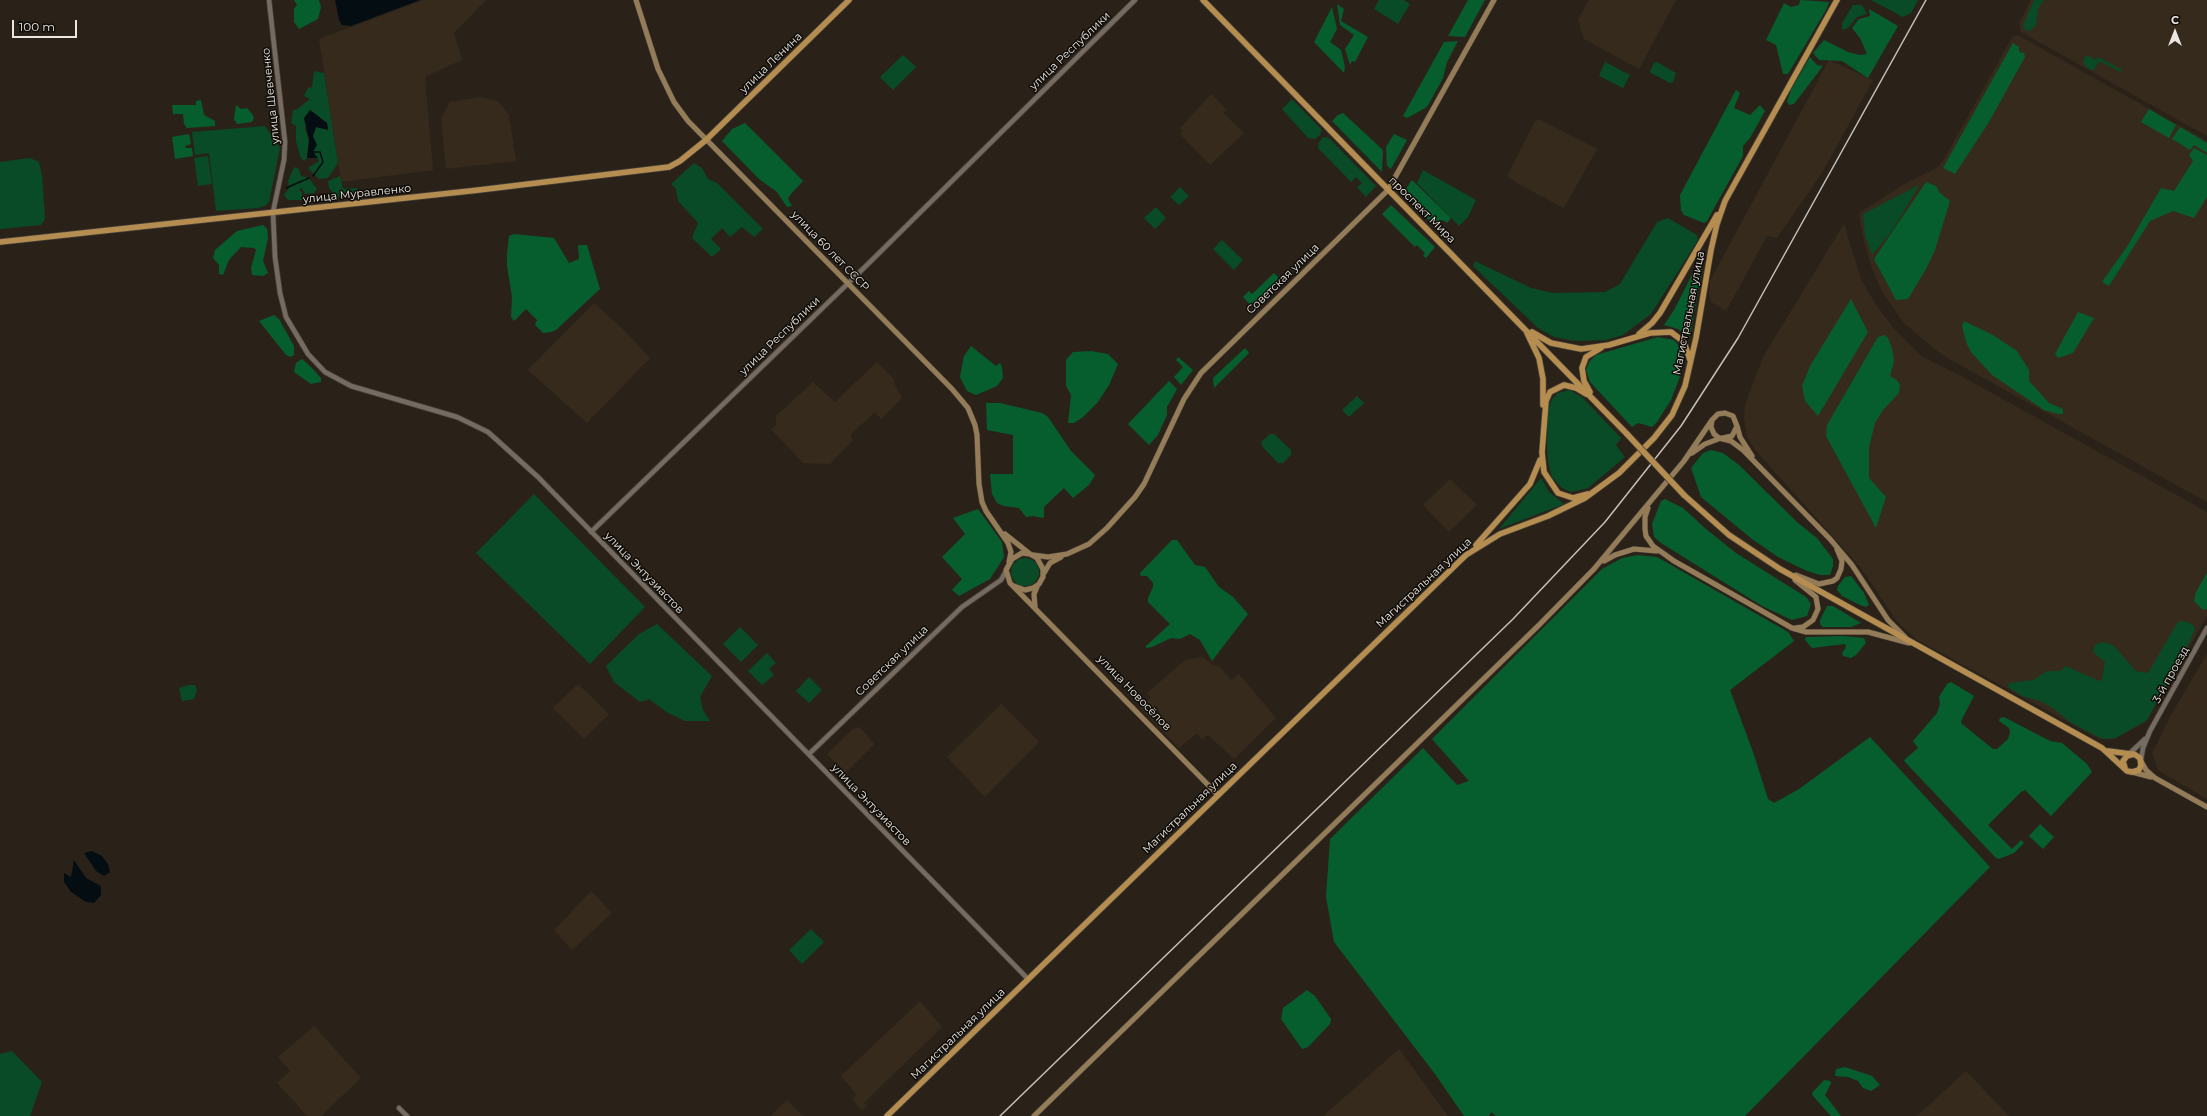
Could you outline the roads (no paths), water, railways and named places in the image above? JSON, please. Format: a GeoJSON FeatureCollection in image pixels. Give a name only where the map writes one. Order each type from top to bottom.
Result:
{"type":"FeatureCollection","features":[{"type":"Feature","properties":{"kind":"main road","name":"улица 60 лет СССР"},"geometry":{"type":"LineString","coordinates":[[636,0],[647,39],[667,88],[680,112],[952,389],[968,408],[976,425],[980,493],[986,511],[998,527]]}},
{"type":"Feature","properties":{"kind":"main road","name":"улица Ленина"},"geometry":{"type":"LineString","coordinates":[[706,140],[849,0]]}},
{"type":"Feature","properties":{"kind":"main road","name":"проспект Мира"},"geometry":{"type":"LineString","coordinates":[[1203,0],[1520,323],[1684,495],[1729,534],[1780,569],[2102,748]]}},
{"type":"Feature","properties":{"kind":"main road","name":"Советская улица"},"geometry":{"type":"LineString","coordinates":[[1042,577],[1050,563],[1096,539],[1144,484],[1184,399],[1201,373],[1388,190],[1494,0]]}},
{"type":"Feature","properties":{"kind":"main road","name":"Магистральная улица"},"geometry":{"type":"LineString","coordinates":[[887,1116],[1466,555],[1489,539],[1565,509],[1595,491],[1631,463],[1665,424],[1681,397],[1690,367],[1711,250],[1717,224],[1725,201],[1837,0]]}},
{"type":"Feature","properties":{"kind":"main road","name":"улица Муравленко"},"geometry":{"type":"LineString","coordinates":[[0,242],[663,168],[680,161],[706,140]]}},
{"type":"Feature","properties":{"kind":"main road"},"geometry":{"type":"LineString","coordinates":[[1635,337],[1647,328],[1660,313],[1725,201]]}},
{"type":"Feature","properties":{"kind":"main road"},"geometry":{"type":"LineString","coordinates":[[1520,323],[1542,338],[1560,346],[1581,349],[1609,345]]}},
{"type":"Feature","properties":{"kind":"main road"},"geometry":{"type":"LineString","coordinates":[[1520,323],[1535,346],[1543,379],[1542,452],[1544,472],[1558,493],[1573,498],[1595,491]]}},
{"type":"Feature","properties":{"kind":"main road"},"geometry":{"type":"LineString","coordinates":[[1594,400],[1584,381],[1582,368],[1590,354],[1609,345],[1657,331],[1677,335],[1687,345],[1690,367]]}},
{"type":"Feature","properties":{"kind":"main road"},"geometry":{"type":"LineString","coordinates":[[1543,418],[1548,396],[1559,386],[1570,386],[1594,400]]}},
{"type":"Feature","properties":{"kind":"main road"},"geometry":{"type":"LineString","coordinates":[[1594,570],[1684,461],[1712,420],[1718,414],[1727,413],[1734,418],[1740,437],[1756,462]]}},
{"type":"Feature","properties":{"kind":"main road"},"geometry":{"type":"LineString","coordinates":[[1712,420],[1712,431],[1734,444],[1756,462],[1830,539],[1852,565],[1888,620],[1913,644]]}},
{"type":"Feature","properties":{"kind":"main road"},"geometry":{"type":"LineString","coordinates":[[1684,461],[1699,447],[1722,438],[1732,436],[1737,426]]}},
{"type":"Feature","properties":{"kind":"main road"},"geometry":{"type":"LineString","coordinates":[[1466,555],[1502,518],[1530,484],[1538,468],[1542,452]]}},
{"type":"Feature","properties":{"kind":"main road"},"geometry":{"type":"LineString","coordinates":[[1650,503],[1645,517],[1645,529],[1649,541],[1659,551],[1792,628],[1806,632],[1868,632],[1913,644]]}},
{"type":"Feature","properties":{"kind":"main road"},"geometry":{"type":"LineString","coordinates":[[998,527],[1042,564],[1042,577],[1034,594],[1035,607]]}},
{"type":"Feature","properties":{"kind":"main road"},"geometry":{"type":"LineString","coordinates":[[998,527],[1010,548],[1009,562],[1006,570],[1008,579],[1014,586],[1021,590],[1029,590],[1039,584]]}},
{"type":"Feature","properties":{"kind":"main road"},"geometry":{"type":"LineString","coordinates":[[1780,569],[1814,583],[1824,584],[1833,581],[1840,574],[1842,561],[1830,539]]}},
{"type":"Feature","properties":{"kind":"main road"},"geometry":{"type":"LineString","coordinates":[[1034,1116],[1594,570],[1606,560],[1624,551],[1643,548],[1659,551]]}},
{"type":"Feature","properties":{"kind":"main road"},"geometry":{"type":"LineString","coordinates":[[1009,562],[1018,554],[1048,556],[1067,554]]}},
{"type":"Feature","properties":{"kind":"main road"},"geometry":{"type":"LineString","coordinates":[[1780,569],[1808,589],[1818,602],[1817,613],[1813,620],[1803,627],[1792,628]]}},
{"type":"Feature","properties":{"kind":"main road","name":"улица Новосёлов"},"geometry":{"type":"LineString","coordinates":[[1014,586],[1218,795]]}},
{"type":"Feature","properties":{"kind":"main road"},"geometry":{"type":"LineString","coordinates":[[2102,748],[2139,756],[2146,770],[2155,778],[2207,807]]}},
{"type":"Feature","properties":{"kind":"main road"},"geometry":{"type":"LineString","coordinates":[[2102,748],[2125,768],[2132,772],[2155,778]]}},
{"type":"Feature","properties":{"kind":"main road"},"geometry":{"type":"LineString","coordinates":[[2125,768],[2123,762],[2130,754]]}},
{"type":"Feature","properties":{"kind":"main road"},"geometry":{"type":"LineString","coordinates":[[2132,772],[2139,770],[2141,761]]}},
{"type":"Feature","properties":{"kind":"street","name":"улица Шевченко"},"geometry":{"type":"LineString","coordinates":[[269,0],[285,142],[284,160],[273,212]]}},
{"type":"Feature","properties":{"kind":"street","name":"улица Республики"},"geometry":{"type":"LineString","coordinates":[[591,532],[848,283],[1135,0]]}},
{"type":"Feature","properties":{"kind":"street","name":"улица Энтузиастов"},"geometry":{"type":"LineString","coordinates":[[273,212],[274,252],[281,300],[294,333],[314,362],[332,376],[351,386],[457,417],[488,432],[538,477],[1028,980]]}},
{"type":"Feature","properties":{"kind":"street","name":"Советская улица"},"geometry":{"type":"LineString","coordinates":[[809,754],[962,607],[1003,578],[1006,570]]}},
{"type":"Feature","properties":{"kind":"street"},"geometry":{"type":"LineString","coordinates":[[993,586],[1003,582],[1014,586]]}},
{"type":"Feature","properties":{"kind":"street","name":"3-й проезд"},"geometry":{"type":"LineString","coordinates":[[2150,731],[2207,628]]}},
{"type":"Feature","properties":{"kind":"street"},"geometry":{"type":"LineString","coordinates":[[2130,754],[2142,743],[2150,731]]}},
{"type":"Feature","properties":{"kind":"street"},"geometry":{"type":"LineString","coordinates":[[2141,761],[2143,748],[2150,731]]}},
{"type":"Feature","properties":{"kind":"street"},"geometry":{"type":"LineString","coordinates":[[2121,753],[2132,750],[2142,743]]}},
{"type":"Feature","properties":{"kind":"street"},"geometry":{"type":"LineString","coordinates":[[399,1108],[407,1116]]}},
{"type":"Feature","properties":{"kind":"waterway"},"geometry":{"type":"LineString","coordinates":[[313,152],[320,152],[323,162],[313,176]]}},
{"type":"Feature","properties":{"kind":"waterway"},"geometry":{"type":"LineString","coordinates":[[286,188],[309,178]]}},
{"type":"Feature","properties":{"kind":"railway"},"geometry":{"type":"LineString","coordinates":[[1000,1116],[1513,619],[1605,522],[1681,426],[1738,338],[1926,0]]}}]}
